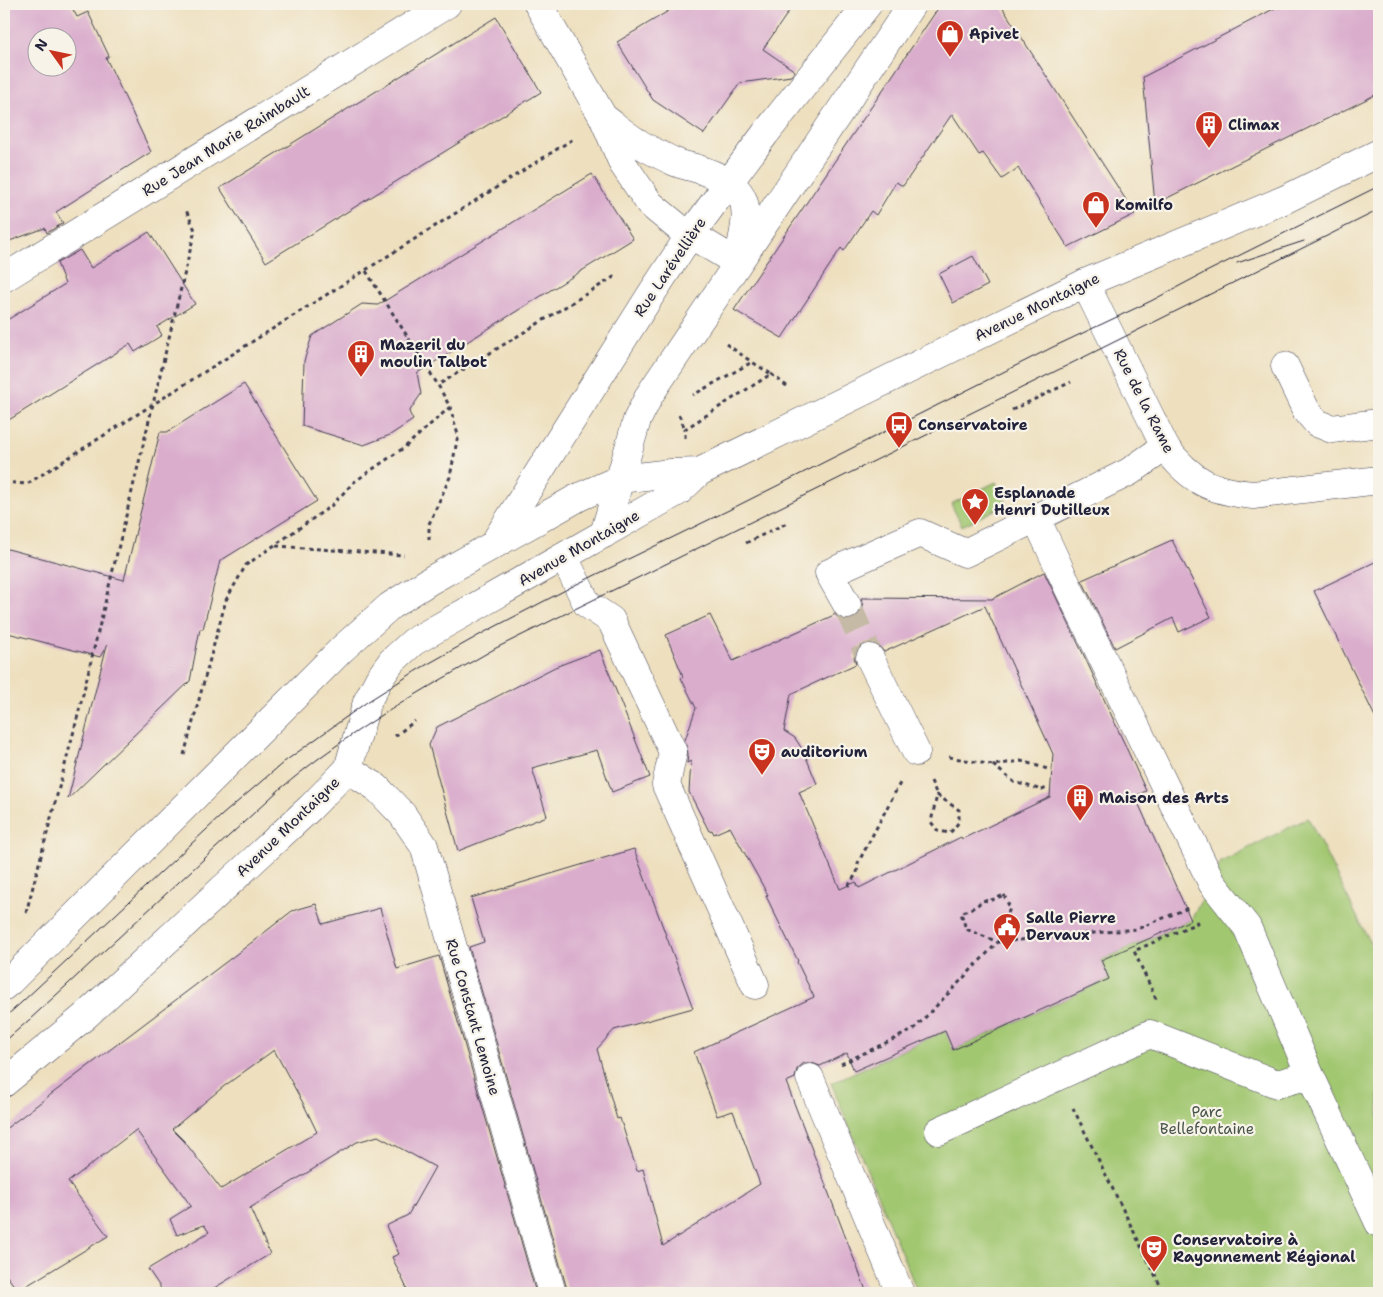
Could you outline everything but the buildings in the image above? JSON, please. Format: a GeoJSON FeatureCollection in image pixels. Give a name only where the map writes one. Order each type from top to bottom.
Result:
{"type":"FeatureCollection","features":[{"type":"Feature","properties":{"kind":"street","name":"Rue Jean Marie Raimbault"},"geometry":{"type":"LineString","coordinates":[[4,278],[447,4]]}},
{"type":"Feature","properties":{"kind":"street"},"geometry":{"type":"LineString","coordinates":[[538,4],[603,117],[623,164],[650,204],[678,227],[738,263]]}},
{"type":"Feature","properties":{"kind":"street","name":"Rue Larévellière"},"geometry":{"type":"LineString","coordinates":[[493,545],[690,235],[868,4]]}},
{"type":"Feature","properties":{"kind":"street"},"geometry":{"type":"LineString","coordinates":[[604,534],[637,420],[650,394],[912,4]]}},
{"type":"Feature","properties":{"kind":"street"},"geometry":{"type":"LineString","coordinates":[[819,66],[854,90]]}},
{"type":"Feature","properties":{"kind":"street"},"geometry":{"type":"LineString","coordinates":[[603,117],[637,142],[677,162],[730,182],[740,192],[747,208],[746,228],[738,263]]}},
{"type":"Feature","properties":{"kind":"street","name":"Avenue Montaigne"},"geometry":{"type":"LineString","coordinates":[[4,1083],[84,1017],[310,808],[348,770],[367,702],[379,679],[392,661],[413,642],[679,491],[699,472],[1085,283],[1286,199],[1379,153]]}},
{"type":"Feature","properties":{"kind":"street","name":"Rue de la Rame"},"geometry":{"type":"LineString","coordinates":[[1085,283],[1165,447],[1178,464],[1194,477],[1212,487],[1232,493],[1253,495],[1379,480]]}},
{"type":"Feature","properties":{"kind":"street"},"geometry":{"type":"LineString","coordinates":[[1285,366],[1306,410],[1317,423],[1332,429],[1379,423]]}},
{"type":"Feature","properties":{"kind":"street"},"geometry":{"type":"LineString","coordinates":[[847,605],[829,573],[920,533],[965,553],[1129,472],[1165,447]]}},
{"type":"Feature","properties":{"kind":"street","name":"Avenue Montaigne"},"geometry":{"type":"LineString","coordinates":[[4,986],[342,649],[390,606],[431,580],[578,497],[620,479],[699,472]]}},
{"type":"Feature","properties":{"kind":"street"},"geometry":{"type":"LineString","coordinates":[[1036,518],[1212,883],[1247,927],[1310,1075],[1379,1224]]}},
{"type":"Feature","properties":{"kind":"street"},"geometry":{"type":"LineString","coordinates":[[564,557],[586,604],[611,620],[673,752],[666,785],[755,985]]}},
{"type":"Feature","properties":{"kind":"street"},"geometry":{"type":"LineString","coordinates":[[870,658],[916,752]]}},
{"type":"Feature","properties":{"kind":"street","name":"Rue Constant Lemoine"},"geometry":{"type":"LineString","coordinates":[[348,770],[376,787],[402,814],[424,846],[552,1293]]}},
{"type":"Feature","properties":{"kind":"street"},"geometry":{"type":"LineString","coordinates":[[939,1132],[1150,1034],[1277,1084],[1310,1075]]}},
{"type":"Feature","properties":{"kind":"street"},"geometry":{"type":"LineString","coordinates":[[810,1078],[900,1293]]}},
{"type":"Feature","properties":{"kind":"path"},"geometry":{"type":"LineString","coordinates":[[4,482],[27,484],[573,139]]}},
{"type":"Feature","properties":{"kind":"path"},"geometry":{"type":"LineString","coordinates":[[25,920],[76,723],[196,230],[182,201]]}},
{"type":"Feature","properties":{"kind":"path"},"geometry":{"type":"LineString","coordinates":[[366,271],[438,385],[450,407],[458,436],[450,477],[429,524],[429,549]]}},
{"type":"Feature","properties":{"kind":"path"},"geometry":{"type":"LineString","coordinates":[[438,385],[617,275]]}},
{"type":"Feature","properties":{"kind":"path"},"geometry":{"type":"LineString","coordinates":[[719,339],[788,387]]}},
{"type":"Feature","properties":{"kind":"path"},"geometry":{"type":"LineString","coordinates":[[691,396],[752,362]]}},
{"type":"Feature","properties":{"kind":"path"},"geometry":{"type":"LineString","coordinates":[[685,440],[685,429],[771,374]]}},
{"type":"Feature","properties":{"kind":"path"},"geometry":{"type":"LineString","coordinates":[[1012,410],[1071,382]]}},
{"type":"Feature","properties":{"kind":"path"},"geometry":{"type":"LineString","coordinates":[[182,763],[226,600],[246,565],[331,506],[354,482],[405,447],[450,407]]}},
{"type":"Feature","properties":{"kind":"path"},"geometry":{"type":"LineString","coordinates":[[746,543],[789,522]]}},
{"type":"Feature","properties":{"kind":"path"},"geometry":{"type":"LineString","coordinates":[[274,545],[409,555]]}},
{"type":"Feature","properties":{"kind":"path"},"geometry":{"type":"LineString","coordinates":[[848,886],[857,873],[858,863],[916,752],[993,765],[1021,761],[1052,770]]}},
{"type":"Feature","properties":{"kind":"path"},"geometry":{"type":"LineString","coordinates":[[993,765],[1014,782],[1042,790],[1050,787]]}},
{"type":"Feature","properties":{"kind":"path"},"geometry":{"type":"LineString","coordinates":[[938,795],[959,810],[959,822],[950,833],[938,831],[931,822],[938,795]]}},
{"type":"Feature","properties":{"kind":"path"},"geometry":{"type":"LineString","coordinates":[[850,1060],[913,1030],[998,942],[1010,908],[1004,895],[989,901],[982,900],[978,906],[961,913],[966,929],[998,942],[1137,929],[1186,909]]}},
{"type":"Feature","properties":{"kind":"path"},"geometry":{"type":"LineString","coordinates":[[1159,1005],[1134,951],[1197,922]]}},
{"type":"Feature","properties":{"kind":"path"},"geometry":{"type":"LineString","coordinates":[[1081,1124],[1164,1293]]}},
{"type":"Feature","properties":{"kind":"green space"},"geometry":{"type":"Polygon","coordinates":[[[996,482],[1007,504],[962,526],[951,504],[996,482]]]}},
{"type":"Feature","properties":{"kind":"green space","name":"Parc Bellefontaine"},"geometry":{"type":"Polygon","coordinates":[[[1308,818],[1379,961],[1379,1293],[918,1293],[831,1083],[945,1031],[954,1050],[1109,979],[1101,960],[1191,920],[1221,862],[1308,818]]]}},
{"type":"Feature","properties":{"kind":"tunnel"},"geometry":{"type":"LineString","coordinates":[[847,605],[870,658]]}},
{"type":"Feature","properties":{"kind":"tram line"},"geometry":{"type":"LineString","coordinates":[[4,1018],[221,816],[284,762],[367,702],[419,669],[577,584],[729,510],[1053,347],[1151,301],[1379,186]]}},
{"type":"Feature","properties":{"kind":"tram line"},"geometry":{"type":"LineString","coordinates":[[4,1042],[280,789],[343,741],[408,699],[496,648],[1379,210]]}},
{"type":"Feature","properties":{"kind":"tram line"},"geometry":{"type":"LineString","coordinates":[[1237,263],[1304,241]]}},
{"type":"Feature","properties":{"kind":"place","name":"Apivet"},"geometry":{"type":"Point","coordinates":[950,58]}},
{"type":"Feature","properties":{"kind":"place","name":"Climax"},"geometry":{"type":"Point","coordinates":[1209,149]}},
{"type":"Feature","properties":{"kind":"place","name":"Komilfo"},"geometry":{"type":"Point","coordinates":[1096,229]}},
{"type":"Feature","properties":{"kind":"place","name":"Mazeril du moulin Talbot"},"geometry":{"type":"Point","coordinates":[361,378]}},
{"type":"Feature","properties":{"kind":"place","name":"Conservatoire"},"geometry":{"type":"Point","coordinates":[899,449]}},
{"type":"Feature","properties":{"kind":"place","name":"Esplanade Henri Dutilleux"},"geometry":{"type":"Point","coordinates":[975,526]}},
{"type":"Feature","properties":{"kind":"place","name":"auditorium"},"geometry":{"type":"Point","coordinates":[762,776]}},
{"type":"Feature","properties":{"kind":"place","name":"Maison des Arts"},"geometry":{"type":"Point","coordinates":[1080,822]}},
{"type":"Feature","properties":{"kind":"place","name":"Salle Pierre Dervaux"},"geometry":{"type":"Point","coordinates":[1007,951]}},
{"type":"Feature","properties":{"kind":"place","name":"Conservatoire à Rayonnement Régional"},"geometry":{"type":"Point","coordinates":[1154,1273]}}]}
